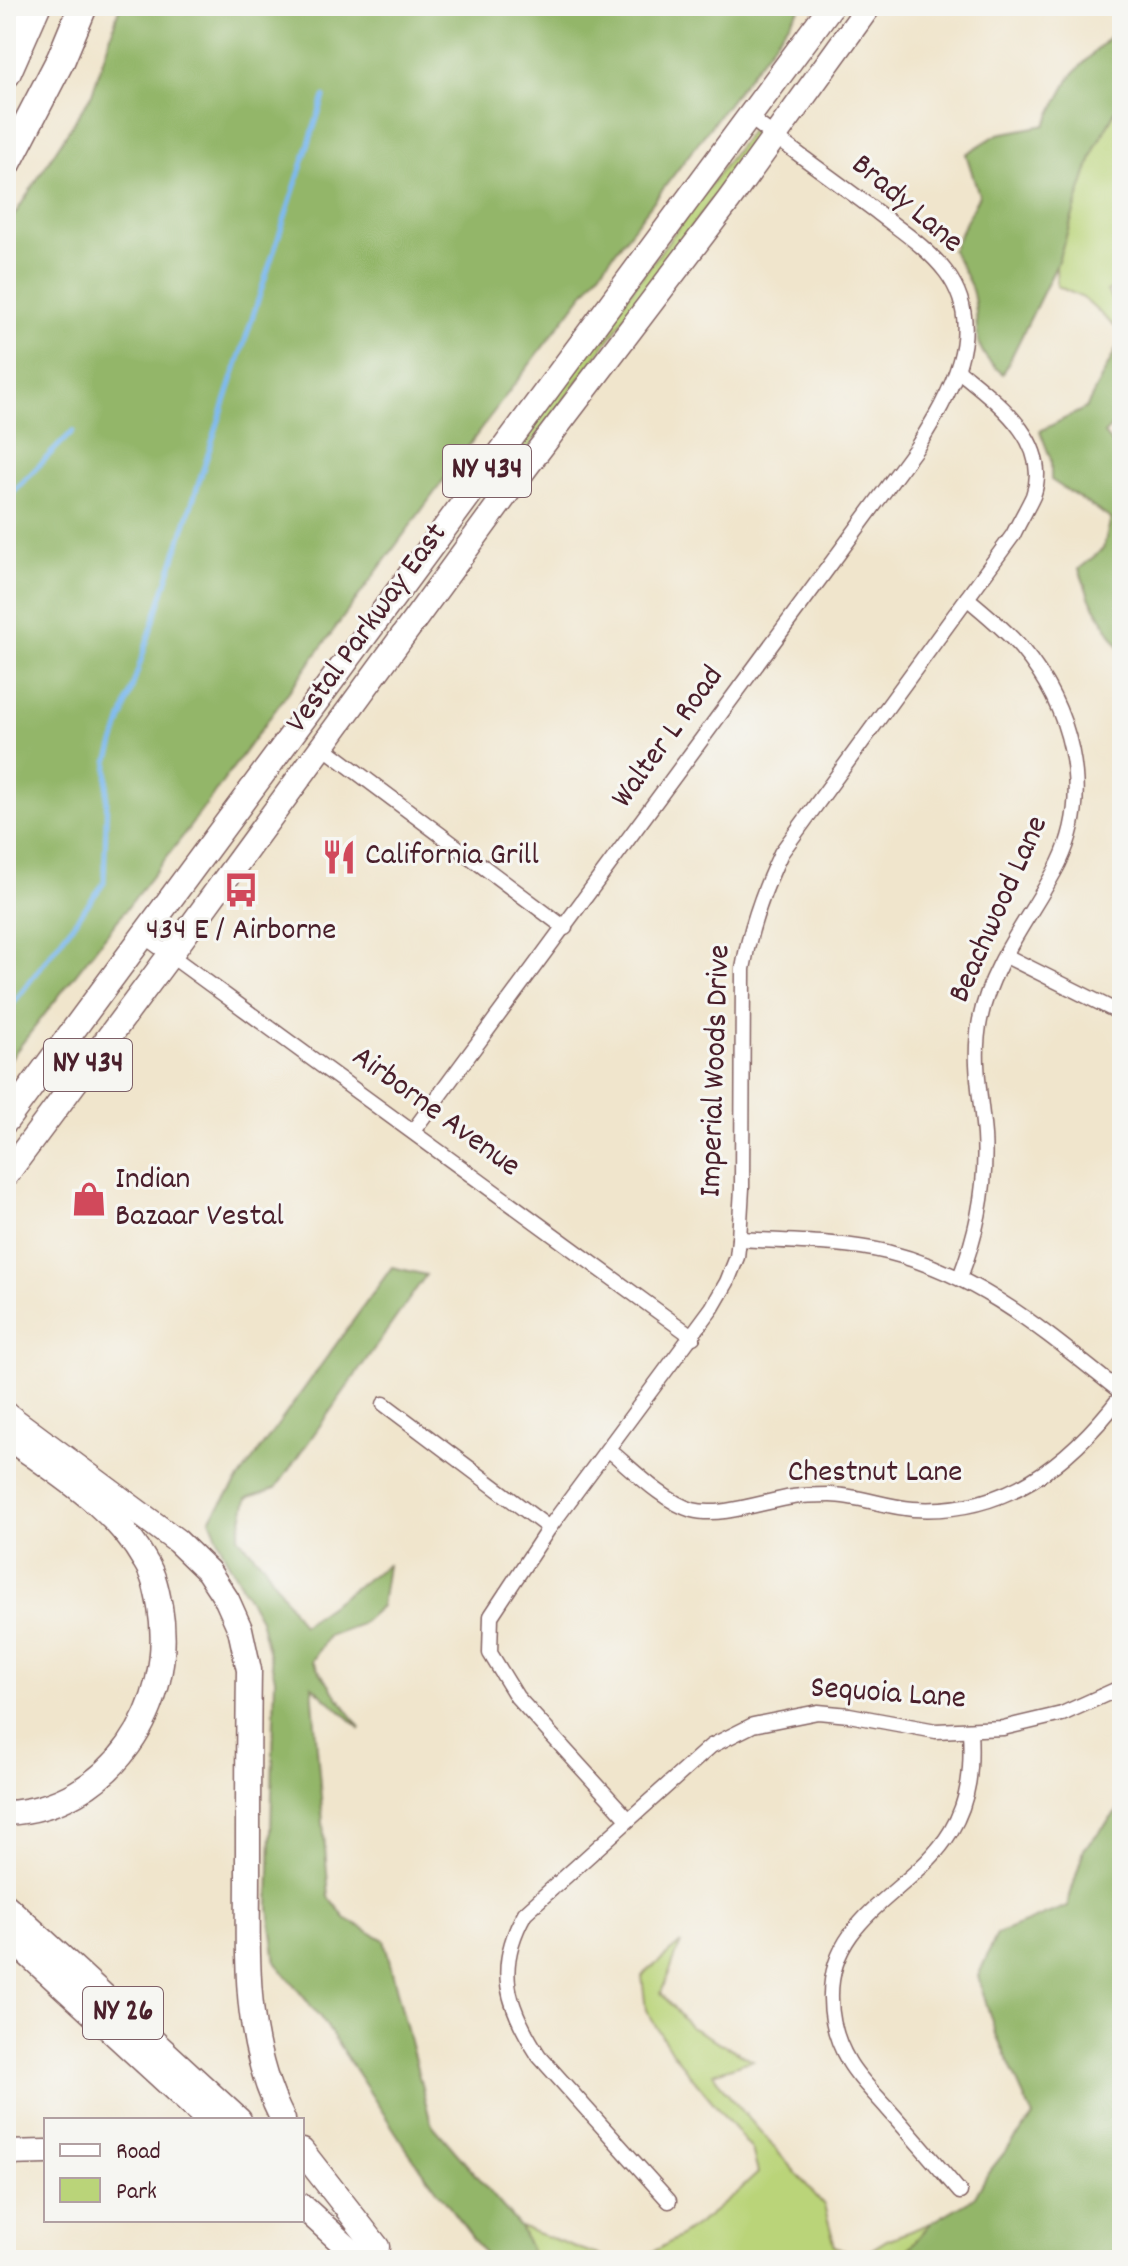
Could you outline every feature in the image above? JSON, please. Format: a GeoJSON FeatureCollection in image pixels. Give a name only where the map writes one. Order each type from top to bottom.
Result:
{"type":"FeatureCollection","features":[{"type":"Feature","properties":{"kind":"highway"},"geometry":{"type":"LineString","coordinates":[[6,74],[36,6]]}},
{"type":"Feature","properties":{"kind":"highway"},"geometry":{"type":"LineString","coordinates":[[6,165],[61,59],[83,6]]}},
{"type":"Feature","properties":{"kind":"main road","name":"Vestal Parkway East"},"geometry":{"type":"LineString","coordinates":[[6,1121],[831,6]]}},
{"type":"Feature","properties":{"kind":"main road","name":"Vestal Parkway East"},"geometry":{"type":"LineString","coordinates":[[6,1175],[869,6]]}},
{"type":"Feature","properties":{"kind":"main road"},"geometry":{"type":"LineString","coordinates":[[6,1414],[177,1541],[208,1571],[227,1600],[240,1629],[249,1670],[248,1994],[256,2048],[272,2099],[282,2118]]}},
{"type":"Feature","properties":{"kind":"main road"},"geometry":{"type":"LineString","coordinates":[[6,1436],[93,1500],[118,1524],[144,1558],[157,1591],[164,1648],[158,1686],[147,1718],[128,1749],[100,1778],[63,1799],[21,1813],[6,1813]]}},
{"type":"Feature","properties":{"kind":"main road","name":"NY 26"},"geometry":{"type":"LineString","coordinates":[[6,1906],[237,2118]]}},
{"type":"Feature","properties":{"kind":"main road","name":"NY 26"},"geometry":{"type":"LineString","coordinates":[[6,1934],[206,2118]]}},
{"type":"Feature","properties":{"kind":"main road"},"geometry":{"type":"LineString","coordinates":[[6,2153],[44,2152]]}},
{"type":"Feature","properties":{"kind":"main road"},"geometry":{"type":"LineString","coordinates":[[304,2154],[372,2257]]}},
{"type":"Feature","properties":{"kind":"main road"},"geometry":{"type":"LineString","coordinates":[[304,2180],[372,2257]]}},
{"type":"Feature","properties":{"kind":"main road"},"geometry":{"type":"LineString","coordinates":[[304,2207],[372,2257]]}},
{"type":"Feature","properties":{"kind":"main road"},"geometry":{"type":"LineString","coordinates":[[300,2222],[372,2257]]}},
{"type":"Feature","properties":{"kind":"street","name":"Brady Lane"},"geometry":{"type":"LineString","coordinates":[[749,117],[899,229],[945,270],[962,302],[965,334],[958,370]]}},
{"type":"Feature","properties":{"kind":"street","name":"Imperial Woods Drive"},"geometry":{"type":"LineString","coordinates":[[628,1819],[526,1706],[496,1665],[490,1653],[489,1629],[497,1604],[549,1528],[693,1337],[727,1282],[737,1257],[742,1188],[743,969],[759,900],[781,853],[1013,535],[1034,493],[1034,459],[1025,434],[996,402],[958,370]]}},
{"type":"Feature","properties":{"kind":"street","name":"Walter L Road"},"geometry":{"type":"LineString","coordinates":[[413,1131],[917,447],[946,401],[958,370]]}},
{"type":"Feature","properties":{"kind":"street","name":"Beachwood Lane"},"geometry":{"type":"LineString","coordinates":[[960,1277],[978,1224],[985,1162],[975,1060],[979,1022],[984,1002],[1006,956],[1060,860],[1077,798],[1076,773],[1059,709],[1036,667],[1003,630],[967,598]]}},
{"type":"Feature","properties":{"kind":"street"},"geometry":{"type":"LineString","coordinates":[[322,746],[414,818],[565,928]]}},
{"type":"Feature","properties":{"kind":"street","name":"Airborne Avenue"},"geometry":{"type":"LineString","coordinates":[[144,936],[693,1337]]}},
{"type":"Feature","properties":{"kind":"street"},"geometry":{"type":"LineString","coordinates":[[1006,956],[1122,1014]]}},
{"type":"Feature","properties":{"kind":"street"},"geometry":{"type":"LineString","coordinates":[[739,1239],[888,1252],[960,1277],[1016,1311],[1122,1394]]}},
{"type":"Feature","properties":{"kind":"street","name":"Chestnut Lane"},"geometry":{"type":"LineString","coordinates":[[609,1450],[673,1502],[691,1510],[705,1512],[794,1497],[834,1495],[887,1506],[937,1509],[984,1502],[1028,1485],[1074,1451],[1096,1429],[1122,1394]]}},
{"type":"Feature","properties":{"kind":"street"},"geometry":{"type":"LineString","coordinates":[[384,1404],[549,1528]]}},
{"type":"Feature","properties":{"kind":"street","name":"Sequoia Lane"},"geometry":{"type":"LineString","coordinates":[[669,2201],[539,2056],[523,2031],[508,1992],[507,1968],[510,1947],[525,1913],[711,1746],[753,1725],[818,1712],[936,1731],[1003,1728],[1062,1714],[1122,1687]]}},
{"type":"Feature","properties":{"kind":"street"},"geometry":{"type":"LineString","coordinates":[[960,2192],[848,2061],[834,2031],[830,1994],[832,1969],[842,1946],[950,1833],[968,1789],[972,1762],[970,1731]]}},
{"type":"Feature","properties":{"kind":"green space"},"geometry":{"type":"Polygon","coordinates":[[[120,6],[802,6],[492,414],[183,836],[6,1064],[6,228],[92,94],[120,6]]]}},
{"type":"Feature","properties":{"kind":"green space"},"geometry":{"type":"Polygon","coordinates":[[[1122,24],[1122,99],[1096,146],[1056,266],[1003,374],[991,364],[979,344],[972,290],[952,250],[979,195],[966,154],[998,134],[1045,125],[1071,76],[1122,24]]]}},
{"type":"Feature","properties":{"kind":"green space"},"geometry":{"type":"Polygon","coordinates":[[[1122,99],[1122,288],[1107,291],[1122,317],[1122,333],[1083,298],[1057,286],[1056,266],[1096,146],[1122,99]]]}},
{"type":"Feature","properties":{"kind":"green space"},"geometry":{"type":"Polygon","coordinates":[[[751,130],[760,135],[504,481],[505,473],[529,428],[751,130]]]}},
{"type":"Feature","properties":{"kind":"green space"},"geometry":{"type":"Polygon","coordinates":[[[1122,338],[1122,416],[1104,434],[1122,455],[1122,652],[1090,599],[1079,569],[1103,549],[1111,519],[1051,480],[1051,460],[1040,431],[1086,408],[1122,338]]]}},
{"type":"Feature","properties":{"kind":"green space"},"geometry":{"type":"Polygon","coordinates":[[[392,1267],[426,1275],[276,1488],[247,1498],[238,1537],[264,1565],[302,1625],[387,1565],[381,1606],[361,1624],[328,1636],[312,1661],[361,1729],[312,1686],[329,1897],[345,1918],[384,1940],[431,2123],[520,2227],[535,2260],[489,2260],[408,2151],[324,2022],[276,1963],[269,1909],[275,1678],[260,1619],[225,1556],[210,1519],[392,1267]]]}},
{"type":"Feature","properties":{"kind":"green space"},"geometry":{"type":"Polygon","coordinates":[[[1122,1806],[1122,2260],[899,2260],[931,2223],[975,2197],[988,2173],[1033,2117],[995,2032],[978,1976],[997,1934],[1067,1906],[1084,1849],[1122,1806]]]}},
{"type":"Feature","properties":{"kind":"green space"},"geometry":{"type":"Polygon","coordinates":[[[681,1943],[661,1993],[690,2027],[753,2060],[713,2073],[725,2091],[824,2205],[835,2246],[859,2257],[887,2240],[931,2223],[899,2260],[637,2260],[701,2222],[758,2173],[752,2150],[671,2051],[646,2010],[642,1976],[681,1943]]]}},
{"type":"Feature","properties":{"kind":"green space"},"geometry":{"type":"Polygon","coordinates":[[[520,2227],[606,2258],[614,2260],[535,2260],[520,2227]]]}},
{"type":"Feature","properties":{"kind":"waterway"},"geometry":{"type":"LineString","coordinates":[[6,1013],[104,883],[108,762],[324,97]]}},
{"type":"Feature","properties":{"kind":"waterway"},"geometry":{"type":"LineString","coordinates":[[6,499],[73,431]]}},
{"type":"Feature","properties":{"kind":"place","name":"California Grill"},"geometry":{"type":"Point","coordinates":[339,857]}},
{"type":"Feature","properties":{"kind":"place","name":"434 E / Airborne"},"geometry":{"type":"Point","coordinates":[241,890]}},
{"type":"Feature","properties":{"kind":"place","name":"Indian Bazaar Vestal"},"geometry":{"type":"Point","coordinates":[89,1199]}}]}
